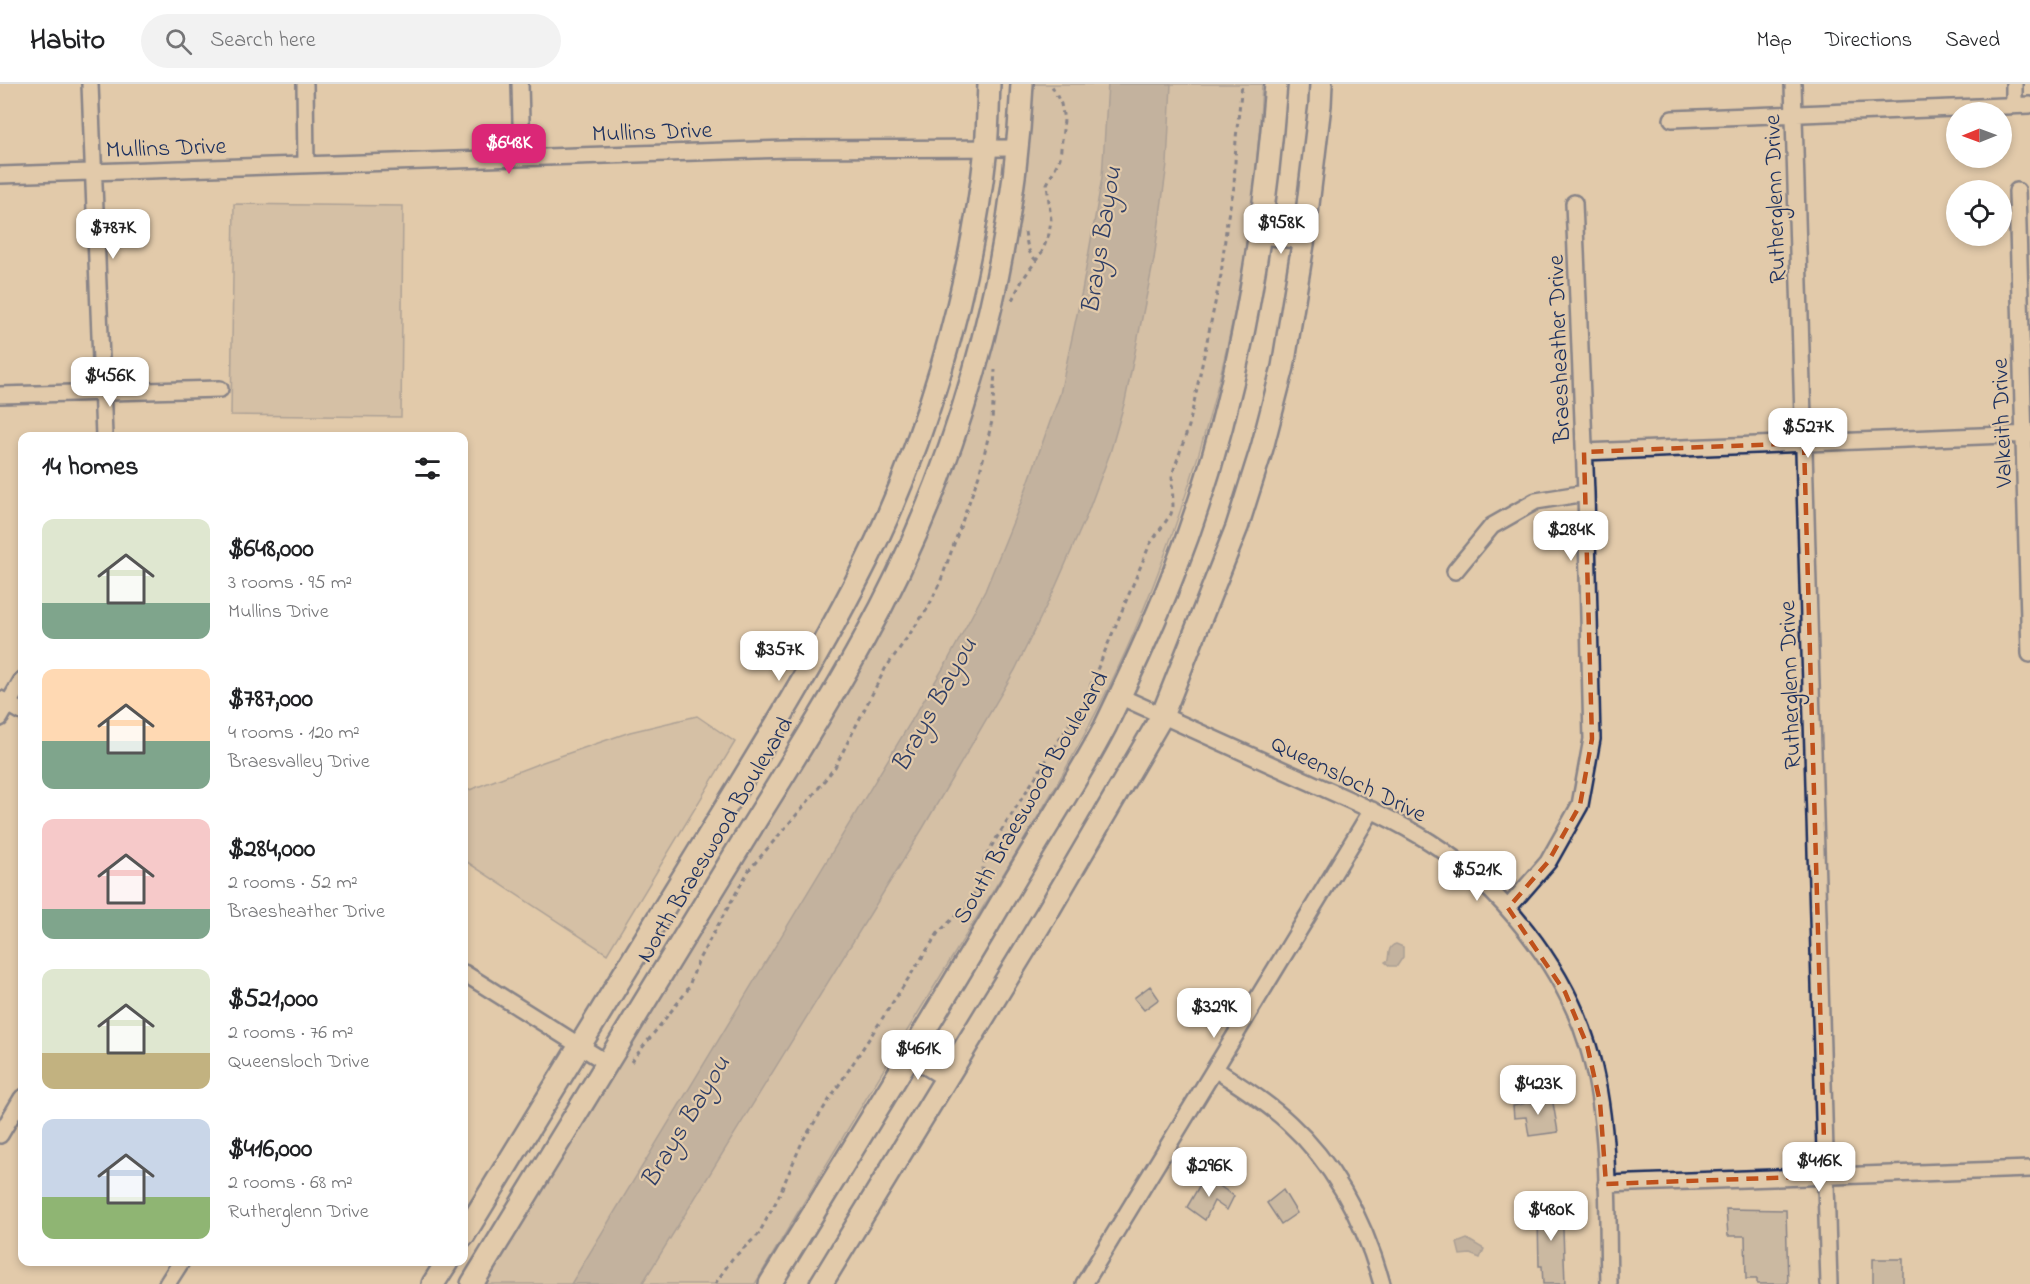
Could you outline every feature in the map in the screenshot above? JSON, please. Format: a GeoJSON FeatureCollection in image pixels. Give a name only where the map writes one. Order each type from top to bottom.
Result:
{"type":"FeatureCollection","features":[{"type":"Feature","properties":{"kind":"main road","name":"North Braeswood Boulevard"},"geometry":{"type":"LineString","coordinates":[[468,1229],[776,725],[860,576],[898,490],[925,418],[951,332],[971,243],[986,148],[989,84]]}},
{"type":"Feature","properties":{"kind":"main road","name":"North Braeswood Boulevard"},"geometry":{"type":"LineString","coordinates":[[472,1284],[864,641],[897,575],[926,511],[948,453],[980,347],[999,267],[1014,185],[1022,84]]}},
{"type":"Feature","properties":{"kind":"main road","name":"South Braeswood Boulevard"},"geometry":{"type":"LineString","coordinates":[[770,1284],[1086,758],[1119,696],[1174,573],[1211,464],[1240,346],[1261,233],[1276,84]]}},
{"type":"Feature","properties":{"kind":"main road"},"geometry":{"type":"LineString","coordinates":[[821,1284],[1047,913],[1162,716],[1237,527],[1262,448],[1283,367],[1305,238],[1321,84]]}},
{"type":"Feature","properties":{"kind":"main road"},"geometry":{"type":"LineString","coordinates":[[1261,233],[1305,238]]}},
{"type":"Feature","properties":{"kind":"main road"},"geometry":{"type":"LineString","coordinates":[[776,725],[803,742]]}},
{"type":"Feature","properties":{"kind":"main road"},"geometry":{"type":"LineString","coordinates":[[910,1053],[947,1076]]}},
{"type":"Feature","properties":{"kind":"main road"},"geometry":{"type":"LineString","coordinates":[[433,1284],[444,1266]]}},
{"type":"Feature","properties":{"kind":"street"},"geometry":{"type":"LineString","coordinates":[[90,84],[104,432]]}},
{"type":"Feature","properties":{"kind":"street"},"geometry":{"type":"LineString","coordinates":[[305,84],[306,165]]}},
{"type":"Feature","properties":{"kind":"street"},"geometry":{"type":"LineString","coordinates":[[520,84],[522,158]]}},
{"type":"Feature","properties":{"kind":"street","name":"Rutherglenn Drive"},"geometry":{"type":"LineString","coordinates":[[1792,84],[1829,1284]]}},
{"type":"Feature","properties":{"kind":"street"},"geometry":{"type":"LineString","coordinates":[[1672,119],[2022,105],[2014,84]]}},
{"type":"Feature","properties":{"kind":"street","name":"Mullins Drive"},"geometry":{"type":"LineString","coordinates":[[0,175],[787,149],[1018,148]]}},
{"type":"Feature","properties":{"kind":"street","name":"Valkeith Drive"},"geometry":{"type":"LineString","coordinates":[[2017,191],[2027,434],[2030,654]]}},
{"type":"Feature","properties":{"kind":"street","name":"Braesheather Drive"},"geometry":{"type":"LineString","coordinates":[[1508,908],[1548,862],[1580,805],[1592,739],[1586,493],[1574,203]]}},
{"type":"Feature","properties":{"kind":"street"},"geometry":{"type":"LineString","coordinates":[[0,395],[220,389]]}},
{"type":"Feature","properties":{"kind":"street"},"geometry":{"type":"LineString","coordinates":[[1584,452],[2027,434]]}},
{"type":"Feature","properties":{"kind":"street"},"geometry":{"type":"LineString","coordinates":[[1455,571],[1492,526],[1536,501],[1586,493]]}},
{"type":"Feature","properties":{"kind":"street"},"geometry":{"type":"LineString","coordinates":[[18,686],[3,707],[18,711]]}},
{"type":"Feature","properties":{"kind":"street","name":"Queensloch Drive"},"geometry":{"type":"LineString","coordinates":[[1119,696],[1372,810],[1430,842],[1463,866],[1508,908],[1540,951],[1565,992],[1587,1045],[1600,1102],[1606,1184],[1609,1284]]}},
{"type":"Feature","properties":{"kind":"street"},"geometry":{"type":"LineString","coordinates":[[1084,1284],[1372,810]]}},
{"type":"Feature","properties":{"kind":"street"},"geometry":{"type":"LineString","coordinates":[[468,976],[607,1064]]}},
{"type":"Feature","properties":{"kind":"street"},"geometry":{"type":"LineString","coordinates":[[1215,1069],[1275,1111],[1317,1153],[1356,1213],[1369,1242],[1382,1284]]}},
{"type":"Feature","properties":{"kind":"street"},"geometry":{"type":"LineString","coordinates":[[0,1135],[18,1105]]}},
{"type":"Feature","properties":{"kind":"street"},"geometry":{"type":"LineString","coordinates":[[1606,1184],[2030,1169]]}},
{"type":"Feature","properties":{"kind":"street"},"geometry":{"type":"LineString","coordinates":[[167,1284],[178,1266]]}},
{"type":"Feature","properties":{"kind":"path"},"geometry":{"type":"LineString","coordinates":[[715,1284],[732,1259],[758,1235],[777,1200],[802,1140],[938,933],[964,908],[973,895],[980,883],[985,858],[993,842],[1084,701],[1150,544],[1171,514],[1172,475],[1189,426],[1221,275],[1227,221],[1234,187],[1236,138],[1242,84]]}},
{"type":"Feature","properties":{"kind":"highlighted area"},"geometry":{"type":"Polygon","coordinates":[[[1804,443],[1825,1176],[1606,1184],[1600,1102],[1587,1045],[1565,992],[1508,908],[1548,862],[1580,805],[1592,739],[1584,452],[1804,443]]]}},
{"type":"Feature","properties":{"kind":"shaded area"},"geometry":{"type":"Polygon","coordinates":[[[1030,84],[1262,84],[1258,153],[1250,221],[1225,356],[1188,489],[1165,554],[1121,661],[1080,744],[1057,784],[755,1284],[481,1284],[853,673],[963,440],[986,368],[1011,266],[1026,162],[1030,84]]]}},
{"type":"Feature","properties":{"kind":"shaded area"},"geometry":{"type":"Polygon","coordinates":[[[234,204],[403,206],[401,417],[231,415],[234,204]]]}},
{"type":"Feature","properties":{"kind":"shaded area"},"geometry":{"type":"Polygon","coordinates":[[[697,716],[735,742],[607,954],[468,863],[468,790],[630,732],[697,716]]]}},
{"type":"Feature","properties":{"kind":"water","name":"Brays Bayou"},"geometry":{"type":"Polygon","coordinates":[[[1108,84],[1171,84],[1167,164],[1154,259],[1125,401],[1110,453],[1086,517],[1055,588],[1015,670],[923,828],[642,1284],[571,1284],[947,662],[985,591],[1022,500],[1060,394],[1082,291],[1102,178],[1108,84]]]}},
{"type":"Feature","properties":{"kind":"water"},"geometry":{"type":"Polygon","coordinates":[[[1396,944],[1403,947],[1403,957],[1397,966],[1390,966],[1385,962],[1388,960],[1390,948],[1396,944]]]}},
{"type":"Feature","properties":{"kind":"water"},"geometry":{"type":"Polygon","coordinates":[[[1467,1239],[1484,1249],[1480,1258],[1470,1254],[1460,1255],[1457,1243],[1467,1239]]]}},
{"type":"Feature","properties":{"kind":"building"},"geometry":{"type":"Polygon","coordinates":[[[1150,986],[1159,999],[1144,1010],[1134,998],[1150,986]]]}},
{"type":"Feature","properties":{"kind":"building"},"geometry":{"type":"Polygon","coordinates":[[[1552,1097],[1558,1132],[1529,1136],[1526,1117],[1514,1118],[1513,1106],[1552,1097]]]}},
{"type":"Feature","properties":{"kind":"building"},"geometry":{"type":"Polygon","coordinates":[[[1205,1176],[1234,1196],[1227,1210],[1214,1201],[1205,1220],[1187,1207],[1205,1176]]]}},
{"type":"Feature","properties":{"kind":"building"},"geometry":{"type":"Polygon","coordinates":[[[1283,1190],[1297,1213],[1281,1224],[1267,1203],[1283,1190]]]}},
{"type":"Feature","properties":{"kind":"building"},"geometry":{"type":"Polygon","coordinates":[[[1562,1203],[1565,1284],[1543,1284],[1542,1266],[1539,1266],[1538,1220],[1534,1221],[1533,1204],[1562,1203]]]}},
{"type":"Feature","properties":{"kind":"building"},"geometry":{"type":"Polygon","coordinates":[[[1726,1209],[1786,1210],[1788,1284],[1757,1284],[1757,1279],[1746,1279],[1745,1236],[1728,1236],[1726,1209]]]}},
{"type":"Feature","properties":{"kind":"building"},"geometry":{"type":"Polygon","coordinates":[[[1873,1259],[1903,1259],[1903,1284],[1873,1284],[1873,1259]]]}}]}
